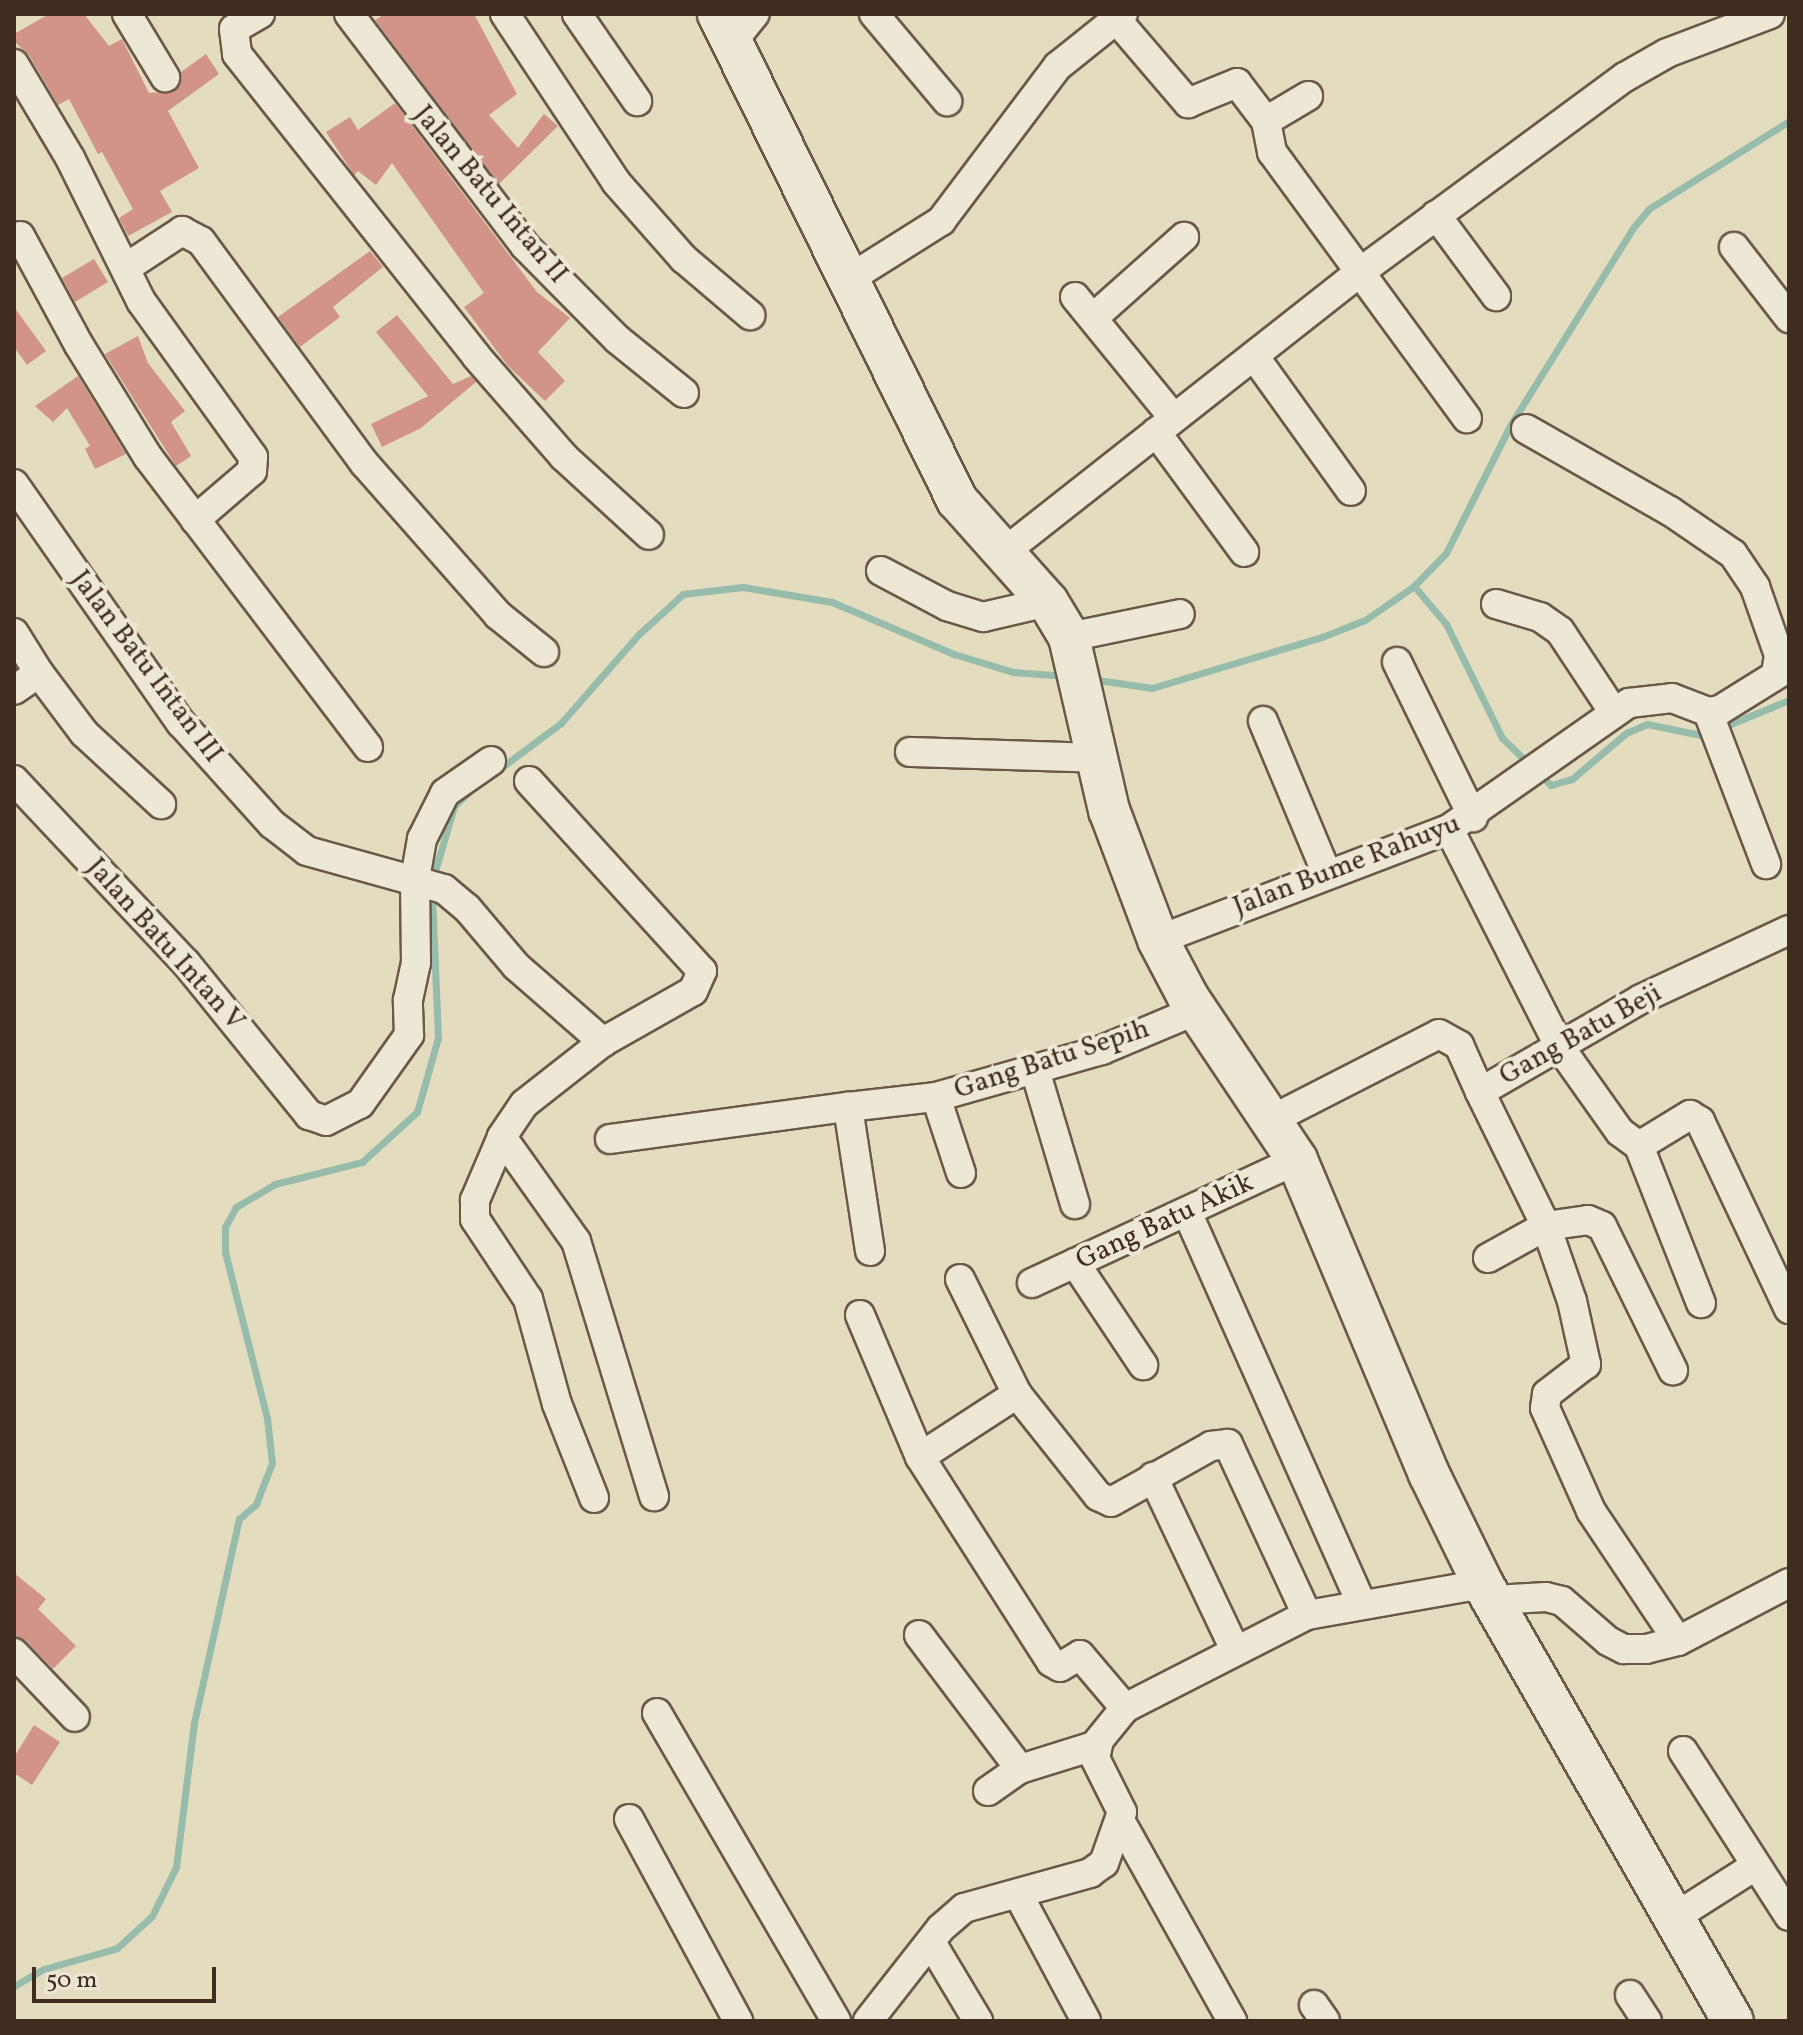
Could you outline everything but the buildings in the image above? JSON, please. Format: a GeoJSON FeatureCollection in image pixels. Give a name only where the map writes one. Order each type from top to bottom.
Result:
{"type":"FeatureCollection","features":[{"type":"Feature","properties":{"kind":"street"},"geometry":{"type":"LineString","coordinates":[[127,14],[165,77]]}},
{"type":"Feature","properties":{"kind":"street"},"geometry":{"type":"LineString","coordinates":[[260,14],[234,29],[237,54],[476,356],[564,457],[649,535]]}},
{"type":"Feature","properties":{"kind":"street","name":"Jalan Batu Intan II"},"geometry":{"type":"LineString","coordinates":[[349,14],[525,246],[617,339],[684,393]]}},
{"type":"Feature","properties":{"kind":"street"},"geometry":{"type":"LineString","coordinates":[[505,14],[616,182],[684,259],[750,315]]}},
{"type":"Feature","properties":{"kind":"street"},"geometry":{"type":"LineString","coordinates":[[577,14],[637,101]]}},
{"type":"Feature","properties":{"kind":"street"},"geometry":{"type":"LineString","coordinates":[[874,14],[947,101]]}},
{"type":"Feature","properties":{"kind":"street"},"geometry":{"type":"LineString","coordinates":[[1003,553],[1363,270],[1646,63],[1770,14]]}},
{"type":"Feature","properties":{"kind":"street"},"geometry":{"type":"LineString","coordinates":[[849,279],[941,221],[1050,76],[1120,16],[1180,99],[1197,101],[1237,83],[1266,121],[1272,152],[1363,270],[1467,418]]}},
{"type":"Feature","properties":{"kind":"street"},"geometry":{"type":"LineString","coordinates":[[735,23],[792,164],[957,500],[1048,602],[1069,637],[1119,842],[1158,940],[1197,1010],[1273,1119],[1297,1160],[1429,1474],[1488,1592],[1733,2021]]}},
{"type":"Feature","properties":{"kind":"street"},"geometry":{"type":"LineString","coordinates":[[14,64],[127,267],[141,301],[253,457],[252,471],[195,520]]}},
{"type":"Feature","properties":{"kind":"street"},"geometry":{"type":"LineString","coordinates":[[1266,121],[1308,96]]}},
{"type":"Feature","properties":{"kind":"street"},"geometry":{"type":"LineString","coordinates":[[1436,215],[1496,296]]}},
{"type":"Feature","properties":{"kind":"street"},"geometry":{"type":"LineString","coordinates":[[127,267],[182,231],[201,241],[383,485],[498,615],[544,652]]}},
{"type":"Feature","properties":{"kind":"street"},"geometry":{"type":"LineString","coordinates":[[20,236],[79,345],[148,457],[368,747]]}},
{"type":"Feature","properties":{"kind":"street"},"geometry":{"type":"LineString","coordinates":[[1184,237],[1084,308],[1164,425],[1244,552]]}},
{"type":"Feature","properties":{"kind":"street"},"geometry":{"type":"LineString","coordinates":[[1734,247],[1789,318]]}},
{"type":"Feature","properties":{"kind":"street"},"geometry":{"type":"LineString","coordinates":[[1254,356],[1351,491]]}},
{"type":"Feature","properties":{"kind":"street"},"geometry":{"type":"LineString","coordinates":[[1526,429],[1670,511],[1733,554],[1755,587],[1783,670],[1736,701],[1708,712],[1766,864]]}},
{"type":"Feature","properties":{"kind":"street","name":"Jalan Batu Intan III"},"geometry":{"type":"LineString","coordinates":[[14,484],[181,723],[272,824],[307,851],[426,883],[467,908],[516,966],[603,1042]]}},
{"type":"Feature","properties":{"kind":"street"},"geometry":{"type":"LineString","coordinates":[[881,571],[947,606],[983,617],[1048,602]]}},
{"type":"Feature","properties":{"kind":"street"},"geometry":{"type":"LineString","coordinates":[[1496,604],[1540,617],[1560,631],[1613,711]]}},
{"type":"Feature","properties":{"kind":"street"},"geometry":{"type":"LineString","coordinates":[[1069,637],[1180,614]]}},
{"type":"Feature","properties":{"kind":"street"},"geometry":{"type":"LineString","coordinates":[[14,633],[39,673],[84,733],[161,804]]}},
{"type":"Feature","properties":{"kind":"street"},"geometry":{"type":"LineString","coordinates":[[1397,662],[1461,823],[1559,1046],[1620,1132],[1639,1146],[1701,1303]]}},
{"type":"Feature","properties":{"kind":"street"},"geometry":{"type":"LineString","coordinates":[[14,690],[39,673]]}},
{"type":"Feature","properties":{"kind":"street","name":"Jalan Bume Rahuyu"},"geometry":{"type":"LineString","coordinates":[[1158,940],[1461,823],[1613,711],[1656,697],[1708,712]]}},
{"type":"Feature","properties":{"kind":"street"},"geometry":{"type":"LineString","coordinates":[[1263,721],[1327,874]]}},
{"type":"Feature","properties":{"kind":"street"},"geometry":{"type":"LineString","coordinates":[[910,752],[1099,758]]}},
{"type":"Feature","properties":{"kind":"street"},"geometry":{"type":"LineString","coordinates":[[426,883],[434,808],[464,776],[491,761]]}},
{"type":"Feature","properties":{"kind":"street","name":"Jalan Batu Intan V"},"geometry":{"type":"LineString","coordinates":[[14,780],[186,963],[309,1115],[334,1120],[360,1104],[409,1035],[408,1000],[426,883]]}},
{"type":"Feature","properties":{"kind":"street"},"geometry":{"type":"LineString","coordinates":[[529,781],[702,971],[693,991],[603,1042],[524,1104],[502,1137],[475,1200],[475,1219],[528,1299],[557,1404],[594,1498]]}},
{"type":"Feature","properties":{"kind":"street","name":"Gang Batu Beji"},"geometry":{"type":"LineString","coordinates":[[1273,1119],[1439,1034],[1459,1045],[1480,1092],[1641,999],[1789,930]]}},
{"type":"Feature","properties":{"kind":"street","name":"Gang Batu Sepih"},"geometry":{"type":"LineString","coordinates":[[961,1173],[936,1097],[1102,1050],[1197,1010]]}},
{"type":"Feature","properties":{"kind":"street"},"geometry":{"type":"LineString","coordinates":[[1035,1070],[1075,1204]]}},
{"type":"Feature","properties":{"kind":"street"},"geometry":{"type":"LineString","coordinates":[[1480,1092],[1546,1226],[1572,1301],[1586,1364],[1547,1394],[1545,1408],[1598,1523],[1678,1641]]}},
{"type":"Feature","properties":{"kind":"street"},"geometry":{"type":"LineString","coordinates":[[610,1139],[936,1097]]}},
{"type":"Feature","properties":{"kind":"street"},"geometry":{"type":"LineString","coordinates":[[848,1107],[870,1251]]}},
{"type":"Feature","properties":{"kind":"street"},"geometry":{"type":"LineString","coordinates":[[1639,1146],[1690,1115],[1700,1121],[1789,1309]]}},
{"type":"Feature","properties":{"kind":"street"},"geometry":{"type":"LineString","coordinates":[[502,1137],[576,1241],[654,1496]]}},
{"type":"Feature","properties":{"kind":"street","name":"Gang Batu Akik"},"geometry":{"type":"LineString","coordinates":[[1032,1283],[1297,1160]]}},
{"type":"Feature","properties":{"kind":"street"},"geometry":{"type":"LineString","coordinates":[[1187,1212],[1361,1603]]}},
{"type":"Feature","properties":{"kind":"street"},"geometry":{"type":"LineString","coordinates":[[1488,1258],[1546,1226],[1588,1220],[1602,1226],[1673,1370]]}},
{"type":"Feature","properties":{"kind":"street"},"geometry":{"type":"LineString","coordinates":[[1075,1263],[1143,1365]]}},
{"type":"Feature","properties":{"kind":"street"},"geometry":{"type":"LineString","coordinates":[[960,1279],[1017,1394],[1098,1496],[1116,1501],[1211,1446],[1228,1444],[1307,1615]]}},
{"type":"Feature","properties":{"kind":"street"},"geometry":{"type":"LineString","coordinates":[[860,1315],[920,1457],[1051,1662],[1060,1667],[1080,1655],[1125,1708]]}},
{"type":"Feature","properties":{"kind":"street"},"geometry":{"type":"LineString","coordinates":[[920,1457],[1017,1394]]}},
{"type":"Feature","properties":{"kind":"street"},"geometry":{"type":"LineString","coordinates":[[1153,1477],[1235,1650]]}},
{"type":"Feature","properties":{"kind":"street"},"geometry":{"type":"LineString","coordinates":[[1232,2021],[1121,1822],[1119,1798],[1095,1758],[1097,1745],[1125,1708],[1307,1615],[1361,1603],[1488,1592],[1546,1597],[1562,1601],[1624,1649],[1678,1641],[1789,1583]]}},
{"type":"Feature","properties":{"kind":"street"},"geometry":{"type":"LineString","coordinates":[[919,1635],[1020,1769]]}},
{"type":"Feature","properties":{"kind":"street"},"geometry":{"type":"LineString","coordinates":[[14,1653],[75,1717]]}},
{"type":"Feature","properties":{"kind":"street"},"geometry":{"type":"LineString","coordinates":[[657,1713],[836,2021]]}},
{"type":"Feature","properties":{"kind":"street"},"geometry":{"type":"LineString","coordinates":[[988,1791],[1020,1769],[1097,1745]]}},
{"type":"Feature","properties":{"kind":"street"},"geometry":{"type":"LineString","coordinates":[[1683,1751],[1789,1916]]}},
{"type":"Feature","properties":{"kind":"street"},"geometry":{"type":"LineString","coordinates":[[629,1819],[738,2021]]}},
{"type":"Feature","properties":{"kind":"street"},"geometry":{"type":"LineString","coordinates":[[868,2021],[932,1944],[941,1928],[964,1908],[1102,1866],[1121,1822]]}},
{"type":"Feature","properties":{"kind":"street"},"geometry":{"type":"LineString","coordinates":[[1675,1917],[1755,1866]]}},
{"type":"Feature","properties":{"kind":"street"},"geometry":{"type":"LineString","coordinates":[[1018,1894],[1086,2021]]}},
{"type":"Feature","properties":{"kind":"street"},"geometry":{"type":"LineString","coordinates":[[932,1944],[978,2021]]}},
{"type":"Feature","properties":{"kind":"street"},"geometry":{"type":"LineString","coordinates":[[1630,1995],[1647,2021]]}},
{"type":"Feature","properties":{"kind":"waterway"},"geometry":{"type":"LineString","coordinates":[[1091,679],[1152,688],[1322,637],[1365,620],[1414,586],[1446,553],[1511,424],[1633,228],[1650,208],[1789,121]]}},
{"type":"Feature","properties":{"kind":"waterway"},"geometry":{"type":"LineString","coordinates":[[1414,586],[1446,624],[1502,738],[1528,763]]}},
{"type":"Feature","properties":{"kind":"waterway"},"geometry":{"type":"LineString","coordinates":[[498,770],[561,723],[639,634],[683,594],[743,587],[832,602],[954,654],[1013,672],[1067,676]]}},
{"type":"Feature","properties":{"kind":"waterway"},"geometry":{"type":"LineString","coordinates":[[1721,728],[1789,700]]}},
{"type":"Feature","properties":{"kind":"waterway"},"geometry":{"type":"LineString","coordinates":[[1540,775],[1551,785],[1572,779],[1626,733],[1647,724],[1701,735],[1710,732]]}},
{"type":"Feature","properties":{"kind":"waterway"},"geometry":{"type":"LineString","coordinates":[[433,878],[454,806],[469,792]]}},
{"type":"Feature","properties":{"kind":"waterway"},"geometry":{"type":"LineString","coordinates":[[14,1986],[44,1969],[117,1948],[152,1916],[176,1867],[194,1723],[239,1519],[256,1504],[272,1463],[267,1418],[225,1252],[225,1227],[236,1207],[275,1184],[362,1162],[417,1112],[438,1038],[432,894]]}}]}
